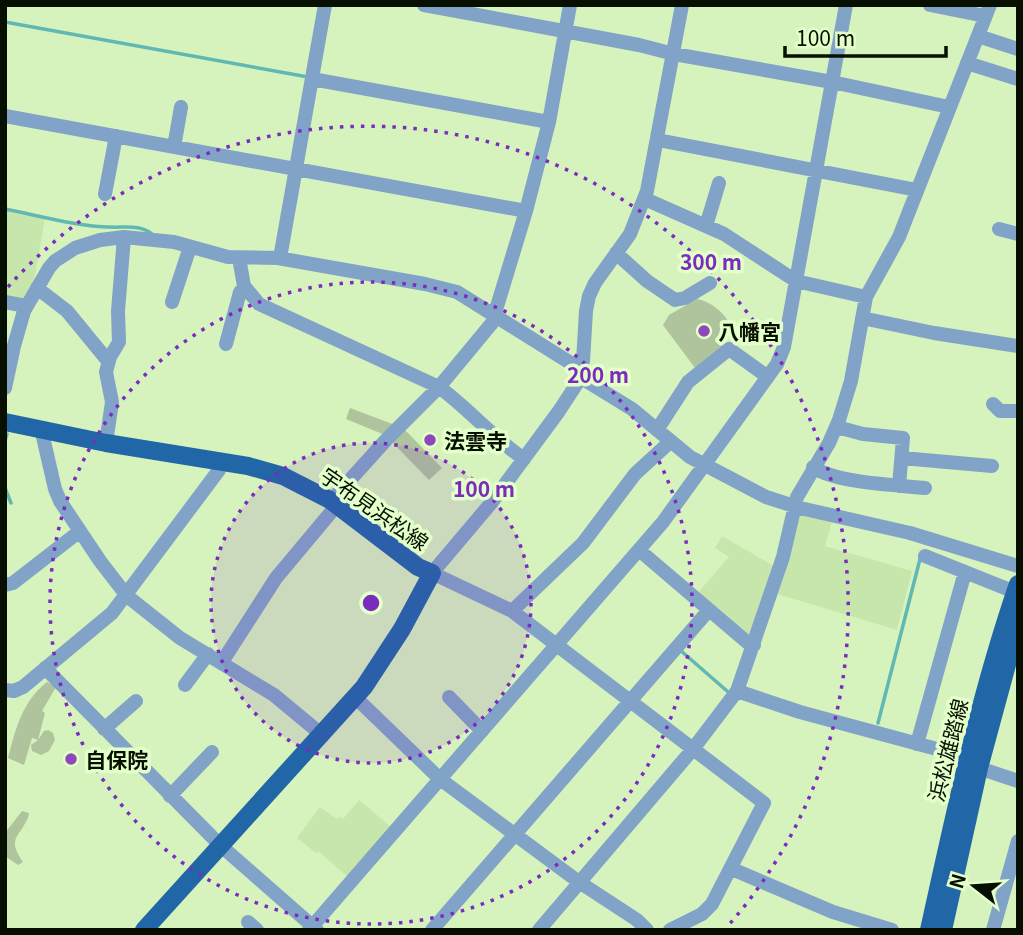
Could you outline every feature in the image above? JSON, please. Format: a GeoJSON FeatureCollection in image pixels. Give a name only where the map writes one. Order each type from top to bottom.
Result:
{"type":"FeatureCollection","features":[{"type":"Feature","properties":{"kind":"main road","name":"宇布見浜松線"},"geometry":{"type":"LineString","coordinates":[[5,422],[44,432],[257,468],[283,475],[334,503],[418,567],[432,573],[383,661],[355,697],[144,930]]}},
{"type":"Feature","properties":{"kind":"main road","name":"浜松雄踏線"},"geometry":{"type":"LineString","coordinates":[[943,930],[989,673],[1016,588]]}},
{"type":"Feature","properties":{"kind":"main road","name":"浜松雄踏線"},"geometry":{"type":"LineString","coordinates":[[929,930],[973,764],[1018,624]]}},
{"type":"Feature","properties":{"kind":"street"},"geometry":{"type":"LineString","coordinates":[[280,258],[325,5]]}},
{"type":"Feature","properties":{"kind":"street"},"geometry":{"type":"LineString","coordinates":[[424,5],[950,107]]}},
{"type":"Feature","properties":{"kind":"street"},"geometry":{"type":"LineString","coordinates":[[222,662],[276,578],[334,503],[386,440],[439,387],[492,323],[526,211],[549,122],[570,5]]}},
{"type":"Feature","properties":{"kind":"street"},"geometry":{"type":"LineString","coordinates":[[670,930],[708,909],[732,869],[764,803],[512,611],[432,573],[524,460],[567,400],[581,373],[589,296],[595,282],[635,225],[645,199],[682,5]]}},
{"type":"Feature","properties":{"kind":"street"},"geometry":{"type":"LineString","coordinates":[[45,668],[220,845],[313,928],[677,505],[777,364],[784,347],[846,5]]}},
{"type":"Feature","properties":{"kind":"street"},"geometry":{"type":"LineString","coordinates":[[539,930],[693,749],[737,691],[783,556],[794,506],[801,488],[836,427],[851,380],[866,297],[895,245],[988,11],[930,5]]}},
{"type":"Feature","properties":{"kind":"street"},"geometry":{"type":"LineString","coordinates":[[978,36],[1018,49]]}},
{"type":"Feature","properties":{"kind":"street"},"geometry":{"type":"LineString","coordinates":[[967,63],[1018,79]]}},
{"type":"Feature","properties":{"kind":"street"},"geometry":{"type":"LineString","coordinates":[[312,79],[549,122]]}},
{"type":"Feature","properties":{"kind":"street"},"geometry":{"type":"LineString","coordinates":[[174,147],[181,107]]}},
{"type":"Feature","properties":{"kind":"street"},"geometry":{"type":"LineString","coordinates":[[5,116],[526,211]]}},
{"type":"Feature","properties":{"kind":"street"},"geometry":{"type":"LineString","coordinates":[[105,194],[116,136]]}},
{"type":"Feature","properties":{"kind":"street"},"geometry":{"type":"LineString","coordinates":[[658,139],[917,190]]}},
{"type":"Feature","properties":{"kind":"street"},"geometry":{"type":"LineString","coordinates":[[706,226],[719,183]]}},
{"type":"Feature","properties":{"kind":"street"},"geometry":{"type":"LineString","coordinates":[[645,199],[736,242],[796,281],[866,297]]}},
{"type":"Feature","properties":{"kind":"street"},"geometry":{"type":"LineString","coordinates":[[999,229],[1018,234]]}},
{"type":"Feature","properties":{"kind":"street"},"geometry":{"type":"LineString","coordinates":[[106,443],[112,402],[106,372],[108,360],[118,342],[124,237]]}},
{"type":"Feature","properties":{"kind":"street"},"geometry":{"type":"LineString","coordinates":[[5,388],[26,306],[49,268],[64,255],[87,243],[124,237],[165,241],[228,257],[280,258],[457,292],[577,367],[581,373],[705,466],[757,494],[794,506],[915,534],[1018,566]]}},
{"type":"Feature","properties":{"kind":"street"},"geometry":{"type":"LineString","coordinates":[[172,302],[190,247]]}},
{"type":"Feature","properties":{"kind":"street"},"geometry":{"type":"LineString","coordinates":[[616,253],[647,281],[676,300],[685,298],[710,283]]}},
{"type":"Feature","properties":{"kind":"street"},"geometry":{"type":"LineString","coordinates":[[239,258],[245,289],[259,304],[439,387],[524,460]]}},
{"type":"Feature","properties":{"kind":"street"},"geometry":{"type":"LineString","coordinates":[[37,288],[74,317],[108,360]]}},
{"type":"Feature","properties":{"kind":"street"},"geometry":{"type":"LineString","coordinates":[[226,344],[240,292],[245,289]]}},
{"type":"Feature","properties":{"kind":"street"},"geometry":{"type":"LineString","coordinates":[[5,302],[26,306]]}},
{"type":"Feature","properties":{"kind":"street"},"geometry":{"type":"LineString","coordinates":[[862,318],[1018,346]]}},
{"type":"Feature","properties":{"kind":"street"},"geometry":{"type":"LineString","coordinates":[[657,430],[688,382],[729,349],[768,377]]}},
{"type":"Feature","properties":{"kind":"street"},"geometry":{"type":"LineString","coordinates":[[993,404],[1000,411],[1018,411]]}},
{"type":"Feature","properties":{"kind":"street"},"geometry":{"type":"LineString","coordinates":[[836,427],[863,434],[903,438],[900,486]]}},
{"type":"Feature","properties":{"kind":"street"},"geometry":{"type":"LineString","coordinates":[[44,432],[57,495],[127,596],[180,638],[274,695],[321,734]]}},
{"type":"Feature","properties":{"kind":"street"},"geometry":{"type":"LineString","coordinates":[[512,611],[583,544],[635,474],[671,441]]}},
{"type":"Feature","properties":{"kind":"street"},"geometry":{"type":"LineString","coordinates":[[902,458],[992,466]]}},
{"type":"Feature","properties":{"kind":"street"},"geometry":{"type":"LineString","coordinates":[[5,690],[19,689],[28,683],[107,618],[127,596],[219,470],[220,462]]}},
{"type":"Feature","properties":{"kind":"street"},"geometry":{"type":"LineString","coordinates":[[813,467],[821,472],[925,488]]}},
{"type":"Feature","properties":{"kind":"street"},"geometry":{"type":"LineString","coordinates":[[5,586],[13,583],[80,531]]}},
{"type":"Feature","properties":{"kind":"street"},"geometry":{"type":"LineString","coordinates":[[639,550],[748,643],[754,645]]}},
{"type":"Feature","properties":{"kind":"street"},"geometry":{"type":"LineString","coordinates":[[925,556],[1016,588]]}},
{"type":"Feature","properties":{"kind":"street"},"geometry":{"type":"LineString","coordinates":[[917,744],[965,572]]}},
{"type":"Feature","properties":{"kind":"street"},"geometry":{"type":"LineString","coordinates":[[432,930],[709,610]]}},
{"type":"Feature","properties":{"kind":"street"},"geometry":{"type":"LineString","coordinates":[[185,685],[208,654]]}},
{"type":"Feature","properties":{"kind":"street"},"geometry":{"type":"LineString","coordinates":[[737,691],[800,712],[958,755],[973,764],[1018,781]]}},
{"type":"Feature","properties":{"kind":"street"},"geometry":{"type":"LineString","coordinates":[[355,697],[440,779],[648,930]]}},
{"type":"Feature","properties":{"kind":"street"},"geometry":{"type":"LineString","coordinates":[[449,698],[482,731]]}},
{"type":"Feature","properties":{"kind":"street"},"geometry":{"type":"LineString","coordinates":[[104,729],[136,701]]}},
{"type":"Feature","properties":{"kind":"street"},"geometry":{"type":"LineString","coordinates":[[170,796],[212,752]]}},
{"type":"Feature","properties":{"kind":"street"},"geometry":{"type":"LineString","coordinates":[[993,930],[1012,887],[1018,841]]}},
{"type":"Feature","properties":{"kind":"street"},"geometry":{"type":"LineString","coordinates":[[732,869],[832,912],[892,930]]}},
{"type":"Feature","properties":{"kind":"shaded area"},"geometry":{"type":"Polygon","coordinates":[[[5,211],[45,218],[33,287],[24,301],[5,298],[5,211]]]}},
{"type":"Feature","properties":{"kind":"shaded area"},"geometry":{"type":"Polygon","coordinates":[[[697,299],[716,308],[729,323],[724,344],[695,368],[663,325],[669,315],[697,299]]]}},
{"type":"Feature","properties":{"kind":"shaded area"},"geometry":{"type":"Polygon","coordinates":[[[350,408],[395,425],[385,435],[346,419],[350,408]]]}},
{"type":"Feature","properties":{"kind":"shaded area"},"geometry":{"type":"Polygon","coordinates":[[[403,428],[442,468],[429,480],[391,441],[403,428]]]}},
{"type":"Feature","properties":{"kind":"shaded area"},"geometry":{"type":"Polygon","coordinates":[[[799,513],[833,518],[825,546],[912,571],[897,630],[778,594],[790,558],[799,513]]]}},
{"type":"Feature","properties":{"kind":"shaded area"},"geometry":{"type":"Polygon","coordinates":[[[722,536],[774,566],[750,637],[696,595],[729,557],[715,548],[722,536]]]}},
{"type":"Feature","properties":{"kind":"shaded area"},"geometry":{"type":"Polygon","coordinates":[[[47,682],[56,687],[42,711],[45,713],[38,740],[32,738],[24,765],[8,758],[17,726],[26,707],[47,682]]]}},
{"type":"Feature","properties":{"kind":"shaded area"},"geometry":{"type":"Polygon","coordinates":[[[48,730],[53,733],[55,740],[49,751],[41,755],[32,751],[31,745],[44,731],[48,730]]]}},
{"type":"Feature","properties":{"kind":"shaded area"},"geometry":{"type":"Polygon","coordinates":[[[359,800],[391,827],[348,877],[318,851],[316,853],[297,838],[320,807],[337,819],[343,819],[359,800]]]}},
{"type":"Feature","properties":{"kind":"shaded area"},"geometry":{"type":"Polygon","coordinates":[[[22,811],[29,813],[15,843],[23,862],[18,865],[5,856],[5,833],[22,811]]]}},
{"type":"Feature","properties":{"kind":"waterway"},"geometry":{"type":"LineString","coordinates":[[5,22],[308,77]]}},
{"type":"Feature","properties":{"kind":"waterway"},"geometry":{"type":"LineString","coordinates":[[5,209],[85,225],[137,228],[152,234]]}},
{"type":"Feature","properties":{"kind":"waterway"},"geometry":{"type":"LineString","coordinates":[[5,441],[7,434]]}},
{"type":"Feature","properties":{"kind":"waterway"},"geometry":{"type":"LineString","coordinates":[[5,488],[11,503]]}},
{"type":"Feature","properties":{"kind":"waterway"},"geometry":{"type":"LineString","coordinates":[[878,723],[920,559]]}},
{"type":"Feature","properties":{"kind":"waterway"},"geometry":{"type":"LineString","coordinates":[[680,650],[727,691]]}},
{"type":"Feature","properties":{"kind":"place","name":"八幡宮"},"geometry":{"type":"Point","coordinates":[704,331]}},
{"type":"Feature","properties":{"kind":"place","name":"法雲寺"},"geometry":{"type":"Point","coordinates":[430,440]}},
{"type":"Feature","properties":{"kind":"place","name":"自保院"},"geometry":{"type":"Point","coordinates":[71,759]}}]}
